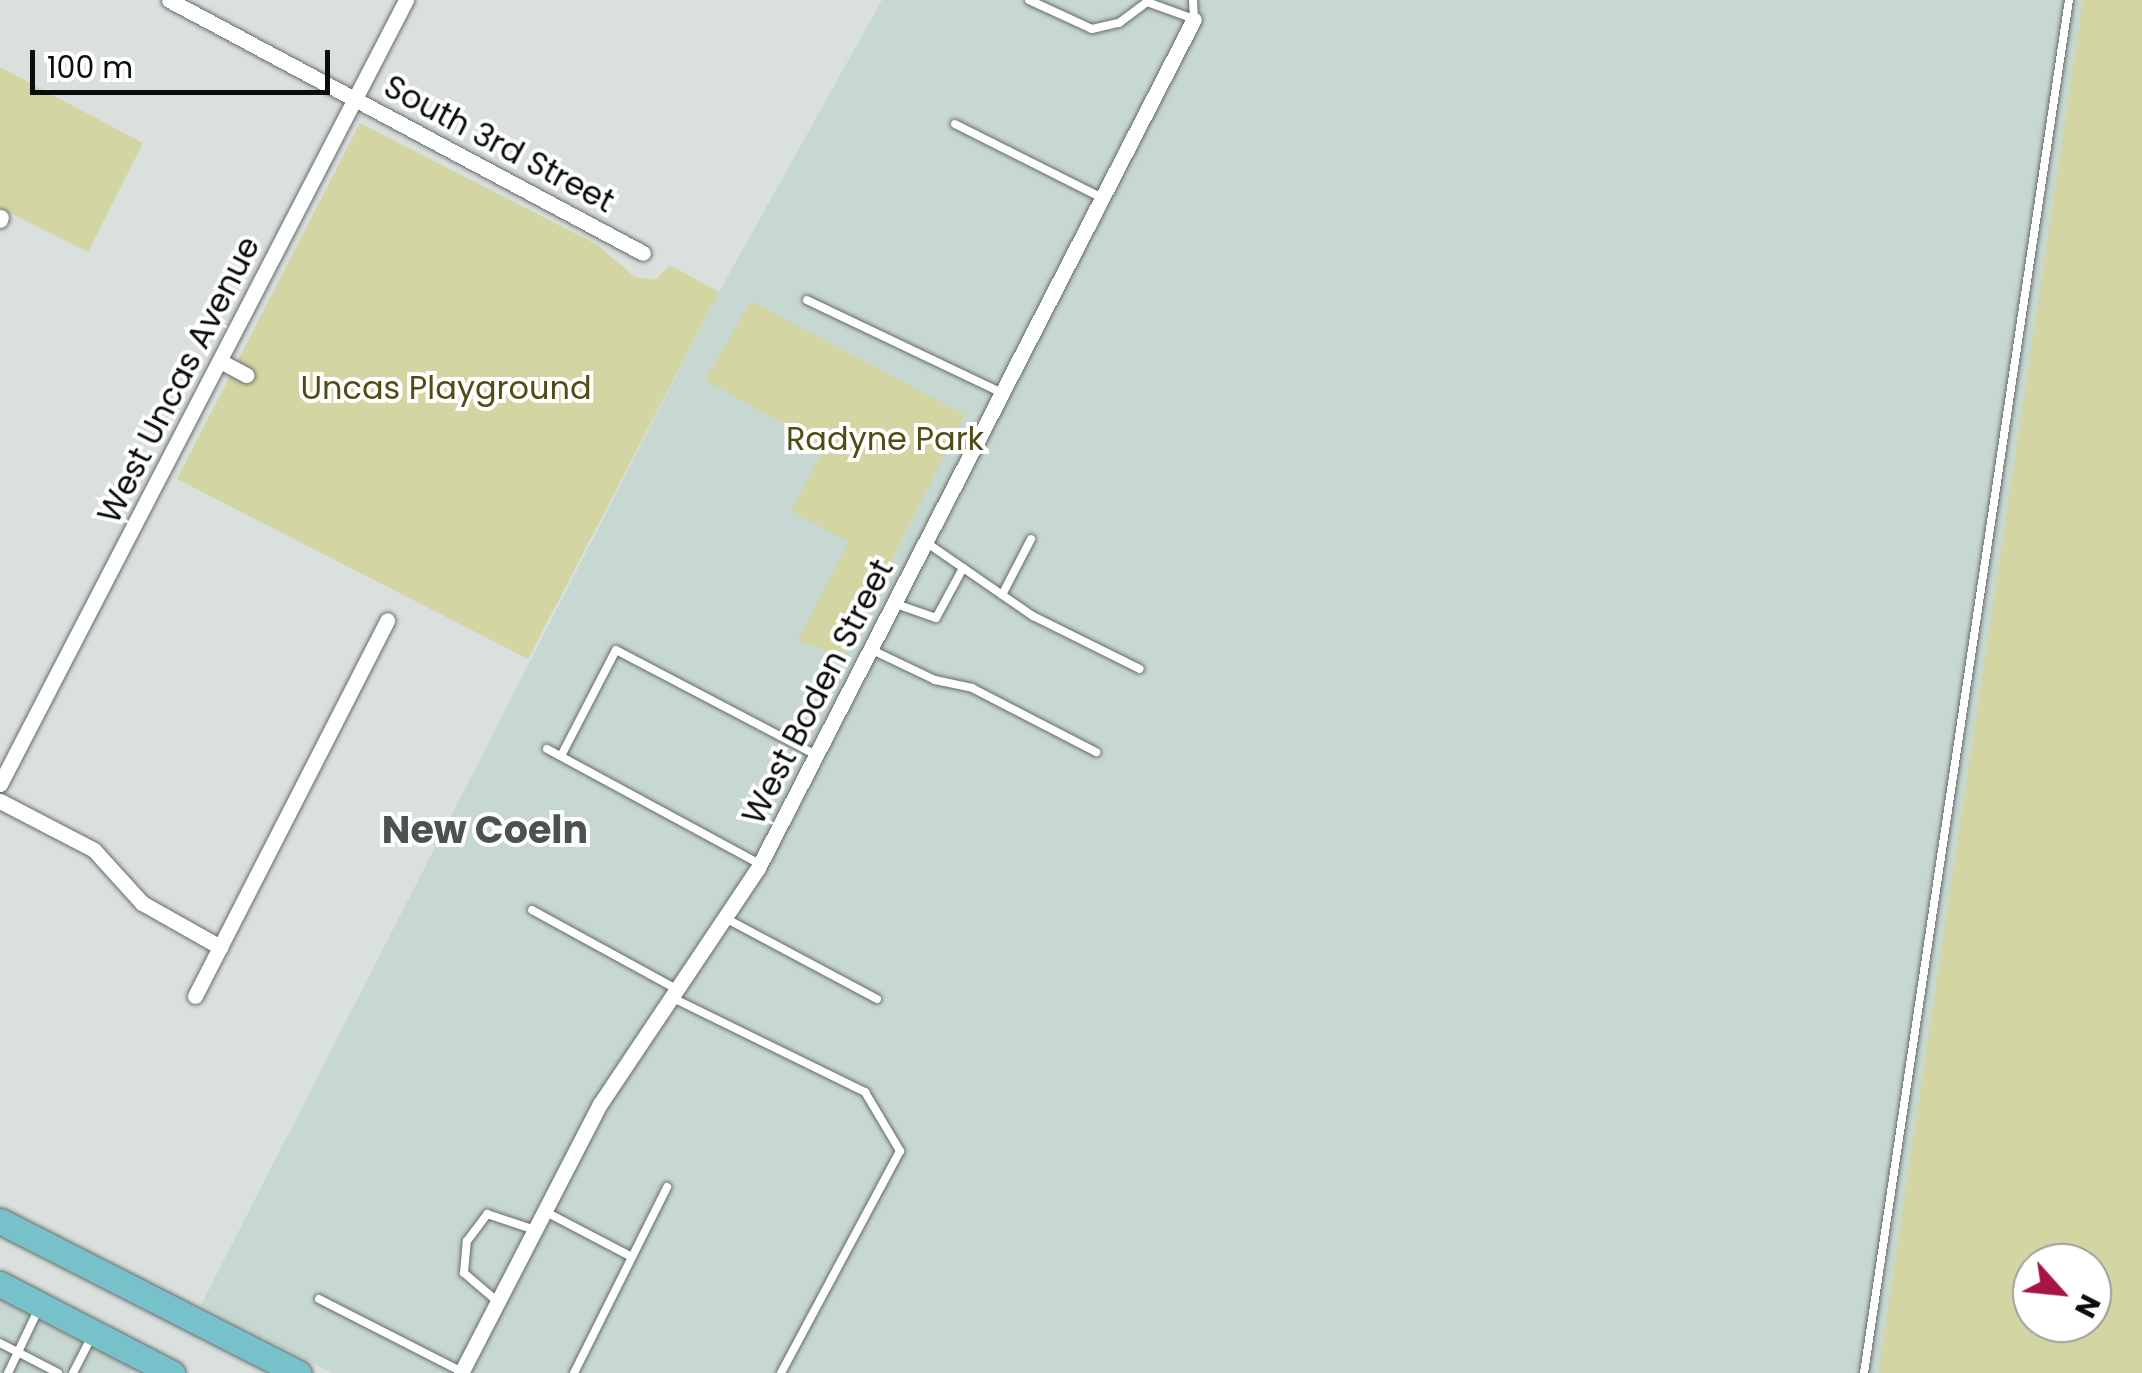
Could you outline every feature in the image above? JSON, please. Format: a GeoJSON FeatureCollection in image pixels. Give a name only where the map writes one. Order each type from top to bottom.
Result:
{"type":"FeatureCollection","features":[{"type":"Feature","properties":{"kind":"main road"},"geometry":{"type":"LineString","coordinates":[[0,1221],[298,1373]]}},
{"type":"Feature","properties":{"kind":"main road"},"geometry":{"type":"LineString","coordinates":[[0,1284],[172,1373]]}},
{"type":"Feature","properties":{"kind":"street","name":"South 3rd Street"},"geometry":{"type":"LineString","coordinates":[[169,0],[643,253]]}},
{"type":"Feature","properties":{"kind":"street","name":"West Uncas Avenue"},"geometry":{"type":"LineString","coordinates":[[0,784],[406,0]]}},
{"type":"Feature","properties":{"kind":"street","name":"West Boden Street"},"geometry":{"type":"LineString","coordinates":[[466,1371],[600,1104],[678,995],[760,864],[1194,20]]}},
{"type":"Feature","properties":{"kind":"street"},"geometry":{"type":"LineString","coordinates":[[220,361],[246,375]]}},
{"type":"Feature","properties":{"kind":"street"},"geometry":{"type":"LineString","coordinates":[[195,996],[387,620]]}},
{"type":"Feature","properties":{"kind":"street"},"geometry":{"type":"LineString","coordinates":[[0,802],[94,850],[142,904],[220,947]]}},
{"type":"Feature","properties":{"kind":"lane"},"geometry":{"type":"LineString","coordinates":[[1029,0],[1092,29],[1119,23],[1147,1],[1194,20],[1193,0]]}},
{"type":"Feature","properties":{"kind":"lane"},"geometry":{"type":"LineString","coordinates":[[1864,1373],[2069,0]]}},
{"type":"Feature","properties":{"kind":"lane"},"geometry":{"type":"LineString","coordinates":[[955,124],[1102,198]]}},
{"type":"Feature","properties":{"kind":"lane"},"geometry":{"type":"LineString","coordinates":[[807,300],[1002,394]]}},
{"type":"Feature","properties":{"kind":"lane"},"geometry":{"type":"LineString","coordinates":[[1002,595],[1031,539]]}},
{"type":"Feature","properties":{"kind":"lane"},"geometry":{"type":"LineString","coordinates":[[927,542],[1002,595],[1140,669]]}},
{"type":"Feature","properties":{"kind":"lane"},"geometry":{"type":"LineString","coordinates":[[894,603],[936,618],[963,568]]}},
{"type":"Feature","properties":{"kind":"lane"},"geometry":{"type":"LineString","coordinates":[[870,649],[935,680],[972,688],[1096,752]]}},
{"type":"Feature","properties":{"kind":"lane"},"geometry":{"type":"LineString","coordinates":[[561,756],[616,650],[816,755]]}},
{"type":"Feature","properties":{"kind":"lane"},"geometry":{"type":"LineString","coordinates":[[548,749],[760,864]]}},
{"type":"Feature","properties":{"kind":"lane"},"geometry":{"type":"LineString","coordinates":[[532,910],[678,995],[865,1092],[900,1151],[782,1373]]}},
{"type":"Feature","properties":{"kind":"lane"},"geometry":{"type":"LineString","coordinates":[[726,918],[876,999]]}},
{"type":"Feature","properties":{"kind":"lane"},"geometry":{"type":"LineString","coordinates":[[574,1373],[666,1187]]}},
{"type":"Feature","properties":{"kind":"lane"},"geometry":{"type":"LineString","coordinates":[[544,1212],[632,1257]]}},
{"type":"Feature","properties":{"kind":"lane"},"geometry":{"type":"LineString","coordinates":[[498,1302],[464,1274],[468,1241],[486,1214],[535,1230]]}},
{"type":"Feature","properties":{"kind":"lane"},"geometry":{"type":"LineString","coordinates":[[318,1299],[466,1371]]}},
{"type":"Feature","properties":{"kind":"lane"},"geometry":{"type":"LineString","coordinates":[[8,1373],[40,1304]]}},
{"type":"Feature","properties":{"kind":"lane"},"geometry":{"type":"LineString","coordinates":[[74,1373],[94,1332]]}},
{"type":"Feature","properties":{"kind":"lane"},"geometry":{"type":"LineString","coordinates":[[0,1344],[58,1373]]}},
{"type":"Feature","properties":{"kind":"shaded area"},"geometry":{"type":"Polygon","coordinates":[[[882,0],[2142,0],[2142,1373],[332,1373],[201,1305],[719,292],[882,0]]]}},
{"type":"Feature","properties":{"kind":"shaded area"},"geometry":{"type":"Polygon","coordinates":[[[0,1300],[132,1368],[129,1373],[0,1373],[0,1300]]]}},
{"type":"Feature","properties":{"kind":"green space"},"geometry":{"type":"Polygon","coordinates":[[[2083,0],[2142,0],[2142,1373],[1878,1373],[2083,0]]]}},
{"type":"Feature","properties":{"kind":"green space"},"geometry":{"type":"Polygon","coordinates":[[[0,67],[143,143],[88,252],[0,208],[0,67]]]}},
{"type":"Feature","properties":{"kind":"green space","name":"Uncas Playground"},"geometry":{"type":"Polygon","coordinates":[[[360,123],[596,244],[635,277],[655,280],[670,265],[719,292],[528,659],[177,479],[360,123]]]}},
{"type":"Feature","properties":{"kind":"green space","name":"Radyne Park"},"geometry":{"type":"Polygon","coordinates":[[[751,301],[965,415],[843,655],[797,641],[849,542],[791,511],[825,447],[705,380],[751,301]]]}},
{"type":"Feature","properties":{"kind":"district","name":"New Coeln"},"geometry":{"type":"Point","coordinates":[485,830]}}]}
